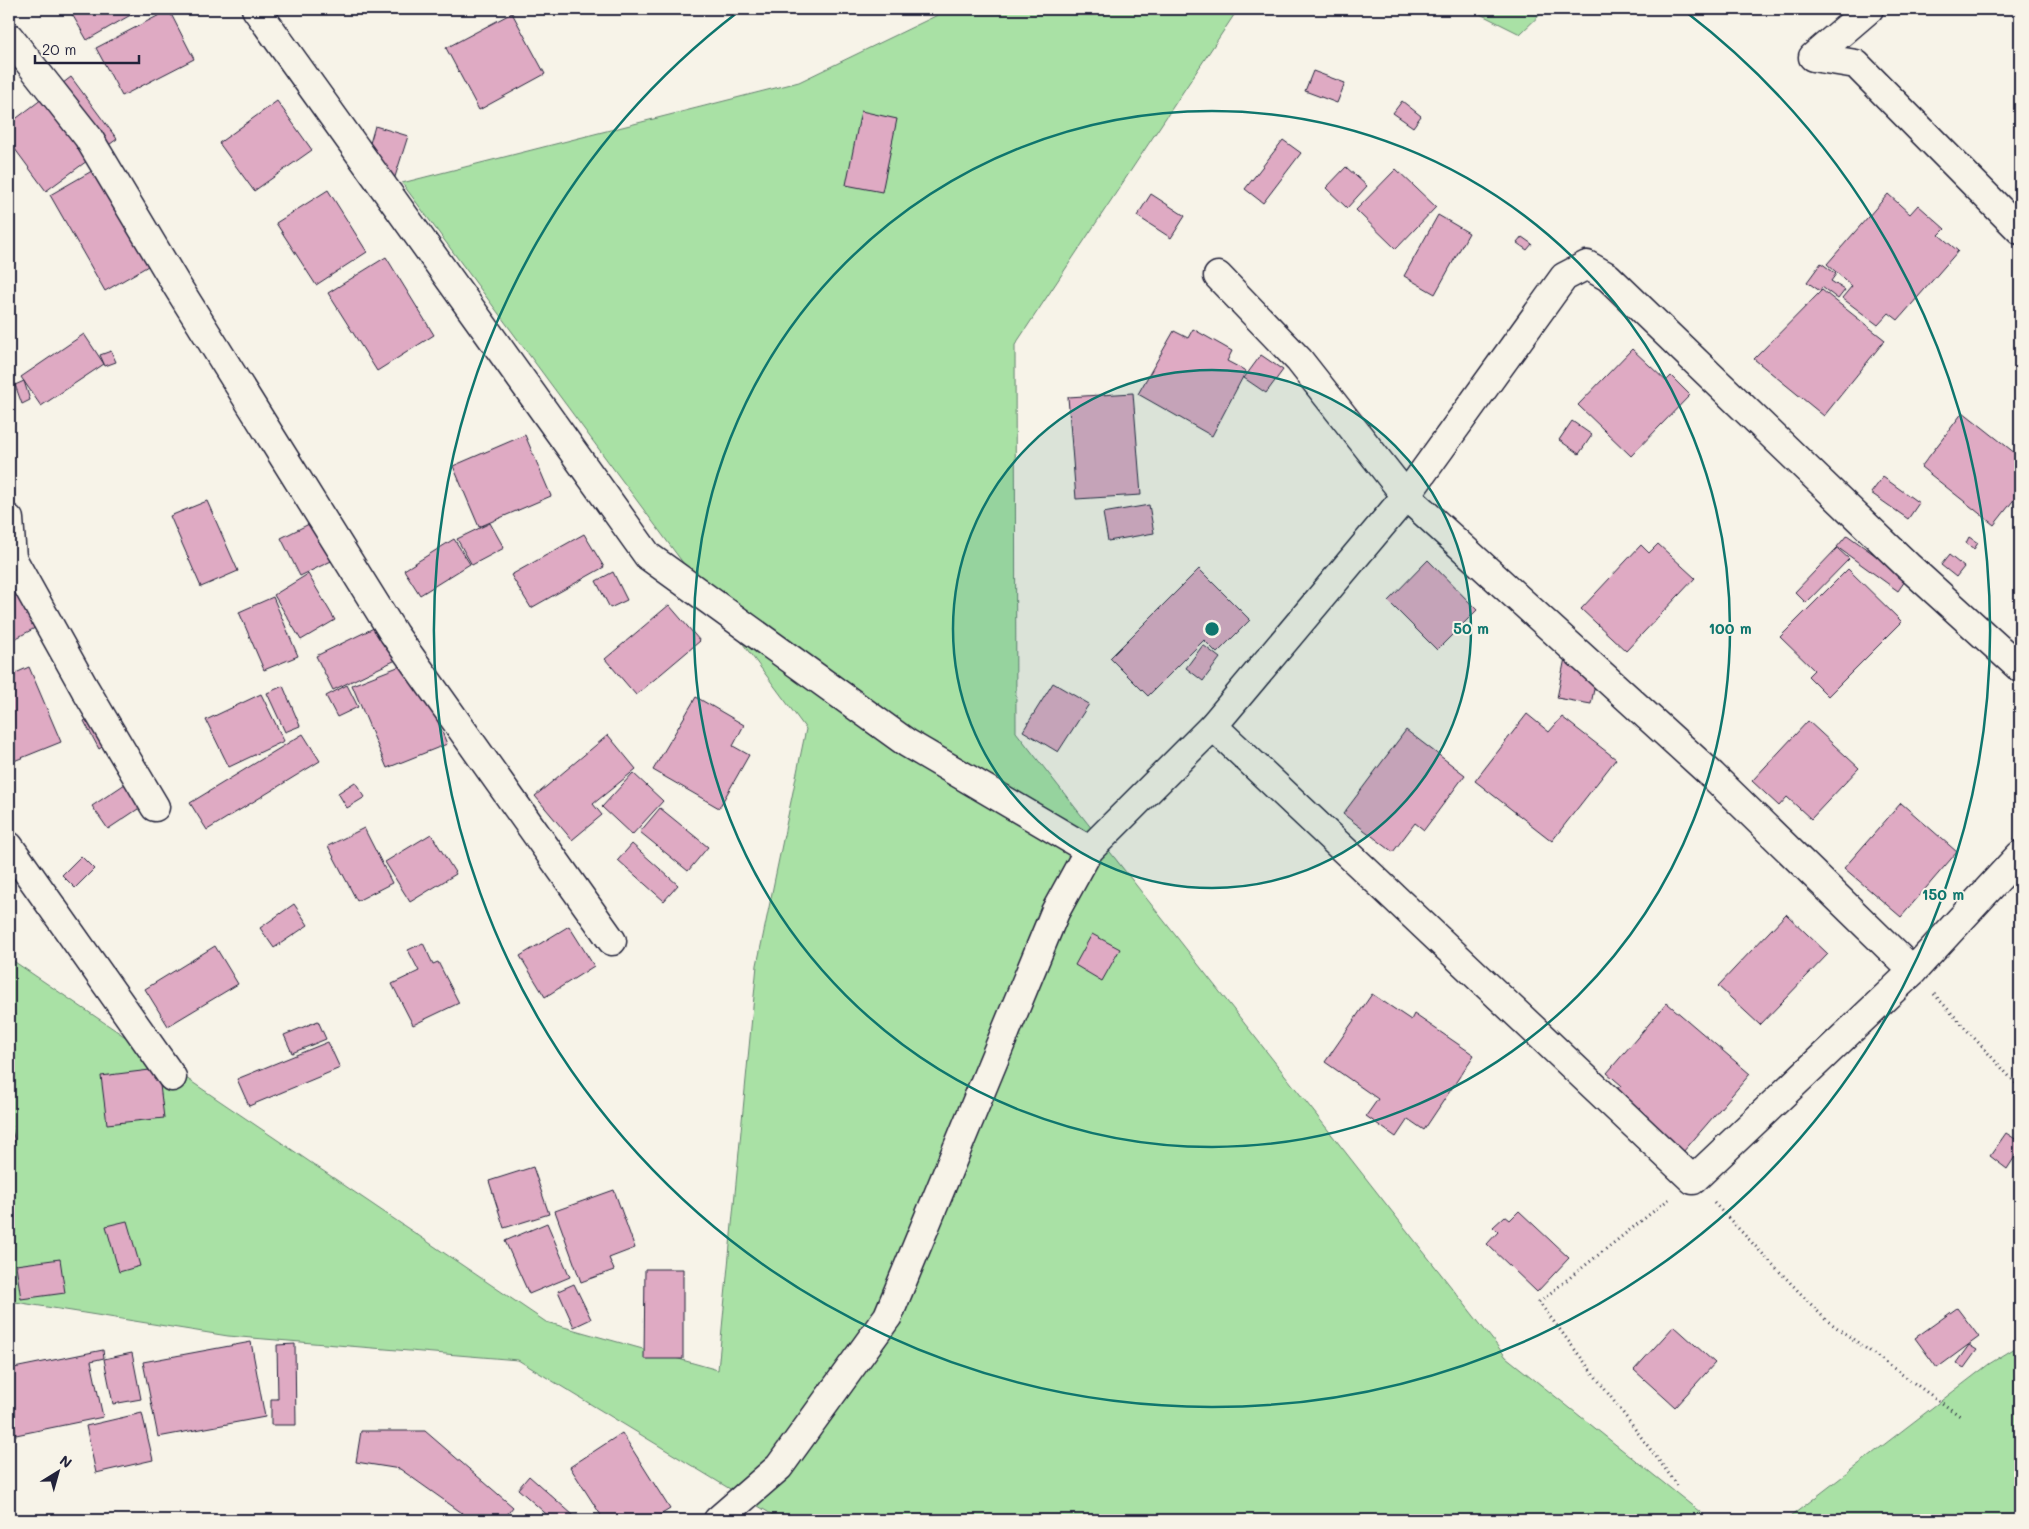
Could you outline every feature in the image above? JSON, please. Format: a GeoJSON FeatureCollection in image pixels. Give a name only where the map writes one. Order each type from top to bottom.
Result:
{"type":"FeatureCollection","features":[{"type":"Feature","properties":{"kind":"street"},"geometry":{"type":"LineString","coordinates":[[256,9],[648,556],[907,743],[1089,850]]}},
{"type":"Feature","properties":{"kind":"street"},"geometry":{"type":"LineString","coordinates":[[1869,9],[1813,57],[1856,64],[2020,230]]}},
{"type":"Feature","properties":{"kind":"street"},"geometry":{"type":"LineString","coordinates":[[9,37],[88,137],[182,294],[394,634],[612,941]]}},
{"type":"Feature","properties":{"kind":"street"},"geometry":{"type":"LineString","coordinates":[[718,1520],[778,1467],[888,1316],[1055,912],[1089,850],[1213,726],[1406,496],[1564,277],[1587,266],[1608,277],[1908,566],[2020,668]]}},
{"type":"Feature","properties":{"kind":"street"},"geometry":{"type":"LineString","coordinates":[[1218,276],[1299,360],[1406,496],[1712,775],[1913,971]]}},
{"type":"Feature","properties":{"kind":"street"},"geometry":{"type":"LineString","coordinates":[[9,519],[12,558],[154,807]]}},
{"type":"Feature","properties":{"kind":"street"},"geometry":{"type":"LineString","coordinates":[[1213,726],[1693,1180],[1913,971],[2020,855]]}},
{"type":"Feature","properties":{"kind":"street"},"geometry":{"type":"LineString","coordinates":[[9,846],[172,1077]]}},
{"type":"Feature","properties":{"kind":"path"},"geometry":{"type":"LineString","coordinates":[[1913,971],[2020,1088]]}},
{"type":"Feature","properties":{"kind":"path"},"geometry":{"type":"LineString","coordinates":[[1678,1486],[1539,1302],[1693,1180],[1825,1319],[1960,1416]]}},
{"type":"Feature","properties":{"kind":"green space"},"geometry":{"type":"Polygon","coordinates":[[[950,9],[1238,9],[1015,345],[1016,732],[1506,1357],[1710,1520],[781,1520],[518,1360],[228,1336],[9,1301],[9,958],[546,1322],[718,1370],[757,965],[806,729],[402,183],[799,82],[950,9]]]}},
{"type":"Feature","properties":{"kind":"green space"},"geometry":{"type":"Polygon","coordinates":[[[1470,9],[1546,9],[1520,34],[1470,9]]]}},
{"type":"Feature","properties":{"kind":"green space"},"geometry":{"type":"Polygon","coordinates":[[[2020,1345],[2020,1520],[1786,1520],[1989,1364],[2020,1345]]]}},
{"type":"Feature","properties":{"kind":"building"},"geometry":{"type":"Polygon","coordinates":[[[69,9],[141,9],[87,40],[69,9]]]}},
{"type":"Feature","properties":{"kind":"building"},"geometry":{"type":"Polygon","coordinates":[[[169,10],[194,59],[122,96],[96,48],[169,10]]]}},
{"type":"Feature","properties":{"kind":"building"},"geometry":{"type":"Polygon","coordinates":[[[512,13],[545,74],[479,110],[446,48],[512,13]]]}},
{"type":"Feature","properties":{"kind":"building"},"geometry":{"type":"Polygon","coordinates":[[[1313,71],[1345,83],[1337,103],[1305,91],[1313,71]]]}},
{"type":"Feature","properties":{"kind":"building"},"geometry":{"type":"Polygon","coordinates":[[[71,77],[117,139],[46,191],[9,141],[9,124],[71,77]]]}},
{"type":"Feature","properties":{"kind":"building"},"geometry":{"type":"Polygon","coordinates":[[[277,101],[312,150],[254,191],[219,143],[277,101]]]}},
{"type":"Feature","properties":{"kind":"building"},"geometry":{"type":"Polygon","coordinates":[[[1402,101],[1421,116],[1413,127],[1393,113],[1402,101]]]}},
{"type":"Feature","properties":{"kind":"building"},"geometry":{"type":"Polygon","coordinates":[[[861,111],[897,119],[882,192],[846,185],[861,111]]]}},
{"type":"Feature","properties":{"kind":"building"},"geometry":{"type":"Polygon","coordinates":[[[375,126],[408,136],[394,180],[362,171],[375,126]]]}},
{"type":"Feature","properties":{"kind":"building"},"geometry":{"type":"Polygon","coordinates":[[[1283,140],[1301,153],[1263,203],[1245,189],[1283,140]]]}},
{"type":"Feature","properties":{"kind":"building"},"geometry":{"type":"Polygon","coordinates":[[[111,160],[167,255],[105,291],[50,195],[111,160]]]}},
{"type":"Feature","properties":{"kind":"building"},"geometry":{"type":"Polygon","coordinates":[[[1346,167],[1367,186],[1347,208],[1326,188],[1346,167]]]}},
{"type":"Feature","properties":{"kind":"building"},"geometry":{"type":"Polygon","coordinates":[[[1396,169],[1436,207],[1396,249],[1356,210],[1396,169]]]}},
{"type":"Feature","properties":{"kind":"building"},"geometry":{"type":"Polygon","coordinates":[[[328,190],[367,252],[316,285],[276,223],[328,190]]]}},
{"type":"Feature","properties":{"kind":"building"},"geometry":{"type":"Polygon","coordinates":[[[1151,194],[1185,216],[1171,238],[1137,216],[1151,194]]]}},
{"type":"Feature","properties":{"kind":"building"},"geometry":{"type":"Polygon","coordinates":[[[1888,194],[1910,214],[1918,205],[1945,229],[1939,235],[1958,251],[1898,320],[1889,313],[1878,325],[1842,298],[1852,286],[1827,264],[1888,194]]]}},
{"type":"Feature","properties":{"kind":"building"},"geometry":{"type":"Polygon","coordinates":[[[1438,215],[1469,233],[1435,294],[1404,276],[1438,215]]]}},
{"type":"Feature","properties":{"kind":"building"},"geometry":{"type":"Polygon","coordinates":[[[1522,237],[1532,244],[1527,250],[1517,243],[1522,237]]]}},
{"type":"Feature","properties":{"kind":"building"},"geometry":{"type":"Polygon","coordinates":[[[386,257],[434,335],[377,371],[328,293],[386,257]]]}},
{"type":"Feature","properties":{"kind":"building"},"geometry":{"type":"Polygon","coordinates":[[[1821,263],[1836,274],[1831,281],[1845,290],[1838,299],[1822,287],[1820,291],[1807,282],[1821,263]]]}},
{"type":"Feature","properties":{"kind":"building"},"geometry":{"type":"Polygon","coordinates":[[[1822,290],[1885,340],[1824,416],[1754,359],[1822,290]]]}},
{"type":"Feature","properties":{"kind":"building"},"geometry":{"type":"Polygon","coordinates":[[[1193,329],[1232,351],[1227,361],[1246,371],[1212,436],[1138,394],[1174,331],[1188,338],[1193,329]]]}},
{"type":"Feature","properties":{"kind":"building"},"geometry":{"type":"Polygon","coordinates":[[[84,334],[104,364],[41,406],[21,377],[84,334]]]}},
{"type":"Feature","properties":{"kind":"building"},"geometry":{"type":"Polygon","coordinates":[[[1632,349],[1666,381],[1671,376],[1690,395],[1631,456],[1578,405],[1632,349]]]}},
{"type":"Feature","properties":{"kind":"building"},"geometry":{"type":"Polygon","coordinates":[[[111,351],[116,362],[105,366],[100,355],[111,351]]]}},
{"type":"Feature","properties":{"kind":"building"},"geometry":{"type":"Polygon","coordinates":[[[1261,355],[1283,370],[1266,393],[1244,378],[1261,355]]]}},
{"type":"Feature","properties":{"kind":"building"},"geometry":{"type":"Polygon","coordinates":[[[24,381],[30,400],[22,404],[15,385],[24,381]]]}},
{"type":"Feature","properties":{"kind":"building"},"geometry":{"type":"Polygon","coordinates":[[[1133,393],[1141,495],[1076,499],[1068,397],[1133,393]]]}},
{"type":"Feature","properties":{"kind":"building"},"geometry":{"type":"Polygon","coordinates":[[[1963,412],[2020,457],[2020,492],[1994,525],[1921,467],[1963,412]]]}},
{"type":"Feature","properties":{"kind":"building"},"geometry":{"type":"Polygon","coordinates":[[[1572,421],[1592,435],[1579,454],[1559,440],[1572,421]]]}},
{"type":"Feature","properties":{"kind":"building"},"geometry":{"type":"Polygon","coordinates":[[[525,435],[551,496],[479,527],[453,466],[525,435]]]}},
{"type":"Feature","properties":{"kind":"building"},"geometry":{"type":"Polygon","coordinates":[[[1883,477],[1919,503],[1908,519],[1871,493],[1883,477]]]}},
{"type":"Feature","properties":{"kind":"building"},"geometry":{"type":"Polygon","coordinates":[[[207,501],[238,571],[201,587],[170,516],[207,501]]]}},
{"type":"Feature","properties":{"kind":"building"},"geometry":{"type":"Polygon","coordinates":[[[1149,505],[1154,533],[1108,541],[1103,513],[1149,505]]]}},
{"type":"Feature","properties":{"kind":"building"},"geometry":{"type":"Polygon","coordinates":[[[329,514],[348,553],[300,576],[281,538],[329,514]]]}},
{"type":"Feature","properties":{"kind":"building"},"geometry":{"type":"Polygon","coordinates":[[[490,523],[504,548],[472,565],[457,539],[490,523]]]}},
{"type":"Feature","properties":{"kind":"building"},"geometry":{"type":"Polygon","coordinates":[[[584,534],[604,567],[531,608],[511,575],[584,534]]]}},
{"type":"Feature","properties":{"kind":"building"},"geometry":{"type":"Polygon","coordinates":[[[1847,535],[1907,578],[1898,591],[1837,547],[1847,535]]]}},
{"type":"Feature","properties":{"kind":"building"},"geometry":{"type":"Polygon","coordinates":[[[1969,537],[1978,543],[1974,549],[1966,543],[1969,537]]]}},
{"type":"Feature","properties":{"kind":"building"},"geometry":{"type":"Polygon","coordinates":[[[454,539],[470,564],[420,595],[404,570],[454,539]]]}},
{"type":"Feature","properties":{"kind":"building"},"geometry":{"type":"Polygon","coordinates":[[[1658,544],[1695,578],[1626,651],[1581,609],[1641,545],[1649,553],[1658,544]]]}},
{"type":"Feature","properties":{"kind":"building"},"geometry":{"type":"Polygon","coordinates":[[[1837,548],[1849,559],[1806,603],[1795,592],[1837,548]]]}},
{"type":"Feature","properties":{"kind":"building"},"geometry":{"type":"Polygon","coordinates":[[[1949,555],[1964,567],[1956,577],[1941,565],[1949,555]]]}},
{"type":"Feature","properties":{"kind":"building"},"geometry":{"type":"Polygon","coordinates":[[[1428,560],[1477,610],[1437,650],[1388,601],[1428,560]]]}},
{"type":"Feature","properties":{"kind":"building"},"geometry":{"type":"Polygon","coordinates":[[[9,569],[46,622],[9,642],[9,569]]]}},
{"type":"Feature","properties":{"kind":"building"},"geometry":{"type":"Polygon","coordinates":[[[1199,569],[1250,620],[1217,653],[1204,640],[1148,696],[1110,658],[1199,569]]]}},
{"type":"Feature","properties":{"kind":"building"},"geometry":{"type":"Polygon","coordinates":[[[1848,569],[1902,622],[1828,696],[1808,676],[1814,670],[1780,637],[1848,569]]]}},
{"type":"Feature","properties":{"kind":"building"},"geometry":{"type":"Polygon","coordinates":[[[613,572],[627,600],[610,608],[596,581],[613,572]]]}},
{"type":"Feature","properties":{"kind":"building"},"geometry":{"type":"Polygon","coordinates":[[[308,574],[335,620],[301,640],[274,595],[308,574]]]}},
{"type":"Feature","properties":{"kind":"building"},"geometry":{"type":"Polygon","coordinates":[[[273,597],[298,656],[264,670],[239,612],[273,597]]]}},
{"type":"Feature","properties":{"kind":"building"},"geometry":{"type":"Polygon","coordinates":[[[669,605],[700,641],[636,695],[605,659],[669,605]]]}},
{"type":"Feature","properties":{"kind":"building"},"geometry":{"type":"Polygon","coordinates":[[[382,624],[398,659],[333,690],[316,656],[382,624]]]}},
{"type":"Feature","properties":{"kind":"building"},"geometry":{"type":"Polygon","coordinates":[[[1203,645],[1220,658],[1203,681],[1186,668],[1203,645]]]}},
{"type":"Feature","properties":{"kind":"building"},"geometry":{"type":"Polygon","coordinates":[[[1565,658],[1597,674],[1591,704],[1557,698],[1565,658]]]}},
{"type":"Feature","properties":{"kind":"building"},"geometry":{"type":"Polygon","coordinates":[[[413,661],[447,744],[387,768],[352,685],[413,661]]]}},
{"type":"Feature","properties":{"kind":"building"},"geometry":{"type":"Polygon","coordinates":[[[29,667],[61,742],[9,763],[9,676],[29,667]]]}},
{"type":"Feature","properties":{"kind":"building"},"geometry":{"type":"Polygon","coordinates":[[[1053,683],[1089,704],[1058,752],[1023,731],[1053,683]]]}},
{"type":"Feature","properties":{"kind":"building"},"geometry":{"type":"Polygon","coordinates":[[[347,685],[358,707],[337,717],[326,696],[347,685]]]}},
{"type":"Feature","properties":{"kind":"building"},"geometry":{"type":"Polygon","coordinates":[[[283,686],[300,726],[285,732],[267,693],[283,686]]]}},
{"type":"Feature","properties":{"kind":"building"},"geometry":{"type":"Polygon","coordinates":[[[261,694],[284,741],[229,767],[206,720],[261,694]]]}},
{"type":"Feature","properties":{"kind":"building"},"geometry":{"type":"Polygon","coordinates":[[[696,697],[744,725],[733,746],[749,755],[719,808],[653,770],[696,697]]]}},
{"type":"Feature","properties":{"kind":"building"},"geometry":{"type":"Polygon","coordinates":[[[104,709],[119,737],[99,749],[84,721],[104,709]]]}},
{"type":"Feature","properties":{"kind":"building"},"geometry":{"type":"Polygon","coordinates":[[[1527,714],[1549,732],[1562,717],[1616,759],[1552,841],[1475,781],[1527,714]]]}},
{"type":"Feature","properties":{"kind":"building"},"geometry":{"type":"Polygon","coordinates":[[[1808,721],[1859,768],[1811,819],[1787,797],[1779,806],[1752,781],[1808,721]]]}},
{"type":"Feature","properties":{"kind":"building"},"geometry":{"type":"Polygon","coordinates":[[[1406,730],[1465,775],[1424,830],[1415,823],[1393,852],[1343,814],[1406,730]]]}},
{"type":"Feature","properties":{"kind":"building"},"geometry":{"type":"Polygon","coordinates":[[[303,734],[320,761],[207,830],[190,803],[303,734]]]}},
{"type":"Feature","properties":{"kind":"building"},"geometry":{"type":"Polygon","coordinates":[[[608,735],[636,769],[593,804],[602,815],[572,840],[535,796],[608,735]]]}},
{"type":"Feature","properties":{"kind":"building"},"geometry":{"type":"Polygon","coordinates":[[[633,773],[663,801],[632,835],[602,807],[633,773]]]}},
{"type":"Feature","properties":{"kind":"building"},"geometry":{"type":"Polygon","coordinates":[[[137,776],[153,799],[108,829],[92,806],[137,776]]]}},
{"type":"Feature","properties":{"kind":"building"},"geometry":{"type":"Polygon","coordinates":[[[355,782],[365,797],[347,808],[338,793],[355,782]]]}},
{"type":"Feature","properties":{"kind":"building"},"geometry":{"type":"Polygon","coordinates":[[[1901,803],[1957,852],[1901,917],[1844,868],[1901,803]]]}},
{"type":"Feature","properties":{"kind":"building"},"geometry":{"type":"Polygon","coordinates":[[[660,808],[708,847],[688,871],[640,832],[660,808]]]}},
{"type":"Feature","properties":{"kind":"building"},"geometry":{"type":"Polygon","coordinates":[[[364,828],[392,883],[357,901],[328,846],[364,828]]]}},
{"type":"Feature","properties":{"kind":"building"},"geometry":{"type":"Polygon","coordinates":[[[431,834],[456,874],[410,902],[385,862],[431,834]]]}},
{"type":"Feature","properties":{"kind":"building"},"geometry":{"type":"Polygon","coordinates":[[[632,844],[678,885],[664,901],[618,860],[632,844]]]}},
{"type":"Feature","properties":{"kind":"building"},"geometry":{"type":"Polygon","coordinates":[[[81,856],[94,869],[75,888],[62,875],[81,856]]]}},
{"type":"Feature","properties":{"kind":"building"},"geometry":{"type":"Polygon","coordinates":[[[294,904],[308,925],[274,948],[260,928],[294,904]]]}},
{"type":"Feature","properties":{"kind":"building"},"geometry":{"type":"Polygon","coordinates":[[[1786,914],[1828,954],[1760,1025],[1718,986],[1786,914]]]}},
{"type":"Feature","properties":{"kind":"building"},"geometry":{"type":"Polygon","coordinates":[[[569,926],[594,966],[545,997],[520,956],[569,926]]]}},
{"type":"Feature","properties":{"kind":"building"},"geometry":{"type":"Polygon","coordinates":[[[1092,934],[1120,949],[1102,981],[1075,965],[1092,934]]]}},
{"type":"Feature","properties":{"kind":"building"},"geometry":{"type":"Polygon","coordinates":[[[423,943],[433,964],[438,962],[459,1003],[413,1025],[392,984],[419,971],[408,950],[423,943]]]}},
{"type":"Feature","properties":{"kind":"building"},"geometry":{"type":"Polygon","coordinates":[[[215,946],[238,984],[168,1026],[145,989],[215,946]]]}},
{"type":"Feature","properties":{"kind":"building"},"geometry":{"type":"Polygon","coordinates":[[[1372,994],[1411,1020],[1414,1014],[1474,1055],[1424,1130],[1408,1119],[1396,1137],[1366,1116],[1378,1099],[1325,1062],[1372,994]]]}},
{"type":"Feature","properties":{"kind":"building"},"geometry":{"type":"Polygon","coordinates":[[[1667,1003],[1750,1074],[1683,1152],[1614,1093],[1621,1085],[1607,1073],[1667,1003]]]}},
{"type":"Feature","properties":{"kind":"building"},"geometry":{"type":"Polygon","coordinates":[[[318,1021],[326,1039],[292,1053],[284,1035],[318,1021]]]}},
{"type":"Feature","properties":{"kind":"building"},"geometry":{"type":"Polygon","coordinates":[[[328,1042],[340,1068],[249,1106],[237,1079],[328,1042]]]}},
{"type":"Feature","properties":{"kind":"building"},"geometry":{"type":"Polygon","coordinates":[[[158,1069],[164,1118],[107,1124],[101,1076],[158,1069]]]}},
{"type":"Feature","properties":{"kind":"building"},"geometry":{"type":"Polygon","coordinates":[[[9,1118],[15,1142],[9,1144],[9,1118]]]}},
{"type":"Feature","properties":{"kind":"building"},"geometry":{"type":"Polygon","coordinates":[[[2006,1133],[2020,1142],[2020,1149],[2007,1169],[1990,1156],[2006,1133]]]}},
{"type":"Feature","properties":{"kind":"building"},"geometry":{"type":"Polygon","coordinates":[[[533,1167],[549,1214],[504,1228],[489,1181],[533,1167]]]}},
{"type":"Feature","properties":{"kind":"building"},"geometry":{"type":"Polygon","coordinates":[[[614,1190],[635,1248],[609,1258],[614,1270],[581,1282],[555,1211],[614,1190]]]}},
{"type":"Feature","properties":{"kind":"building"},"geometry":{"type":"Polygon","coordinates":[[[1519,1211],[1569,1258],[1537,1292],[1487,1244],[1498,1232],[1493,1227],[1505,1216],[1510,1220],[1519,1211]]]}},
{"type":"Feature","properties":{"kind":"building"},"geometry":{"type":"Polygon","coordinates":[[[127,1221],[140,1266],[119,1272],[106,1226],[127,1221]]]}},
{"type":"Feature","properties":{"kind":"building"},"geometry":{"type":"Polygon","coordinates":[[[547,1223],[570,1277],[529,1294],[505,1241],[547,1223]]]}},
{"type":"Feature","properties":{"kind":"building"},"geometry":{"type":"Polygon","coordinates":[[[60,1259],[65,1293],[21,1299],[16,1265],[60,1259]]]}},
{"type":"Feature","properties":{"kind":"building"},"geometry":{"type":"Polygon","coordinates":[[[645,1269],[683,1269],[683,1359],[644,1359],[645,1269]]]}},
{"type":"Feature","properties":{"kind":"building"},"geometry":{"type":"Polygon","coordinates":[[[574,1284],[591,1319],[574,1327],[558,1291],[574,1284]]]}},
{"type":"Feature","properties":{"kind":"building"},"geometry":{"type":"Polygon","coordinates":[[[1957,1308],[1979,1337],[1937,1368],[1915,1338],[1957,1308]]]}},
{"type":"Feature","properties":{"kind":"building"},"geometry":{"type":"Polygon","coordinates":[[[1674,1326],[1715,1363],[1675,1407],[1634,1370],[1674,1326]]]}},
{"type":"Feature","properties":{"kind":"building"},"geometry":{"type":"Polygon","coordinates":[[[251,1342],[265,1417],[158,1437],[143,1362],[251,1342]]]}},
{"type":"Feature","properties":{"kind":"building"},"geometry":{"type":"Polygon","coordinates":[[[295,1344],[296,1425],[271,1425],[271,1399],[278,1399],[277,1345],[295,1344]]]}},
{"type":"Feature","properties":{"kind":"building"},"geometry":{"type":"Polygon","coordinates":[[[1969,1345],[1977,1350],[1964,1368],[1956,1363],[1969,1345]]]}},
{"type":"Feature","properties":{"kind":"building"},"geometry":{"type":"Polygon","coordinates":[[[103,1350],[104,1358],[91,1361],[103,1417],[16,1435],[9,1400],[9,1369],[103,1350]]]}},
{"type":"Feature","properties":{"kind":"building"},"geometry":{"type":"Polygon","coordinates":[[[132,1353],[141,1399],[113,1404],[104,1359],[132,1353]]]}},
{"type":"Feature","properties":{"kind":"building"},"geometry":{"type":"Polygon","coordinates":[[[142,1413],[153,1460],[96,1473],[86,1426],[142,1413]]]}},
{"type":"Feature","properties":{"kind":"building"},"geometry":{"type":"Polygon","coordinates":[[[361,1431],[425,1431],[513,1507],[503,1520],[472,1520],[400,1469],[356,1462],[361,1431]]]}},
{"type":"Feature","properties":{"kind":"building"},"geometry":{"type":"Polygon","coordinates":[[[622,1433],[670,1509],[652,1520],[604,1520],[570,1467],[622,1433]]]}},
{"type":"Feature","properties":{"kind":"building"},"geometry":{"type":"Polygon","coordinates":[[[529,1476],[573,1515],[568,1520],[553,1520],[518,1489],[529,1476]]]}}]}
